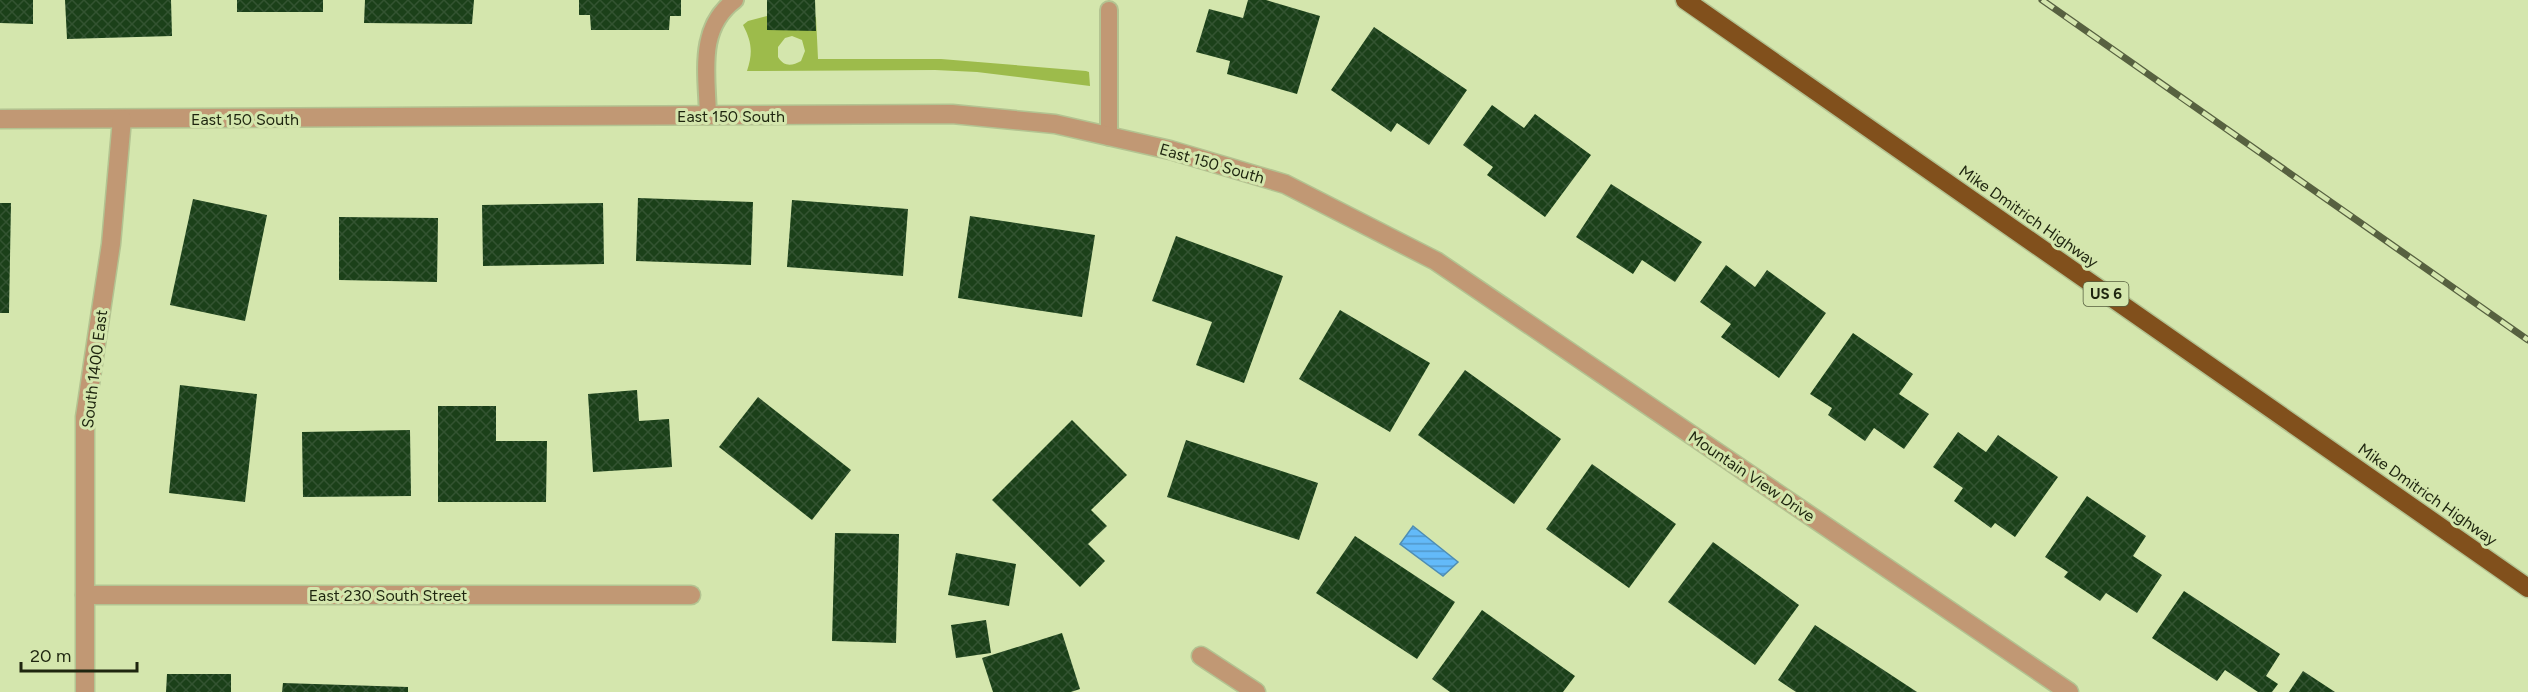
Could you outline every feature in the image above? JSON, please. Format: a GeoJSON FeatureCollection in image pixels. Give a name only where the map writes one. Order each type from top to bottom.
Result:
{"type":"FeatureCollection","features":[{"type":"Feature","properties":{"kind":"highway","name":"Mike Dmitrich Highway"},"geometry":{"type":"LineString","coordinates":[[1684,0],[2528,588]]}},
{"type":"Feature","properties":{"kind":"street","name":"East 150 South"},"geometry":{"type":"LineString","coordinates":[[0,119],[952,114],[1055,124],[1170,150],[1285,184],[1436,261]]}},
{"type":"Feature","properties":{"kind":"street","name":"South 1400 East"},"geometry":{"type":"LineString","coordinates":[[86,692],[86,417],[111,244],[122,119]]}},
{"type":"Feature","properties":{"kind":"street","name":"Mountain View Drive"},"geometry":{"type":"LineString","coordinates":[[1436,261],[2068,692]]}},
{"type":"Feature","properties":{"kind":"street","name":"East 230 South Street"},"geometry":{"type":"LineString","coordinates":[[86,595],[691,595]]}},
{"type":"Feature","properties":{"kind":"street"},"geometry":{"type":"LineString","coordinates":[[1201,656],[1256,692]]}},
{"type":"Feature","properties":{"kind":"lane"},"geometry":{"type":"LineString","coordinates":[[708,116],[708,42],[713,22],[724,8],[735,0]]}},
{"type":"Feature","properties":{"kind":"lane"},"geometry":{"type":"LineString","coordinates":[[1109,10],[1109,137]]}},
{"type":"Feature","properties":{"kind":"green space"},"geometry":{"type":"Polygon","coordinates":[[[767,16],[816,17],[818,59],[941,59],[1086,71],[1089,72],[1090,86],[977,72],[935,70],[747,71],[751,48],[743,25],[748,21],[767,16]],[[792,36],[785,38],[778,47],[778,57],[783,63],[788,65],[801,61],[805,51],[802,40],[792,36]]]}},
{"type":"Feature","properties":{"kind":"water"},"geometry":{"type":"Polygon","coordinates":[[[1413,526],[1458,562],[1443,576],[1400,544],[1413,526]]]}},
{"type":"Feature","properties":{"kind":"building"},"geometry":{"type":"Polygon","coordinates":[[[0,0],[33,0],[33,24],[0,23],[0,0]]]}},
{"type":"Feature","properties":{"kind":"building"},"geometry":{"type":"Polygon","coordinates":[[[65,0],[171,0],[172,36],[67,39],[65,0]]]}},
{"type":"Feature","properties":{"kind":"building"},"geometry":{"type":"Polygon","coordinates":[[[237,0],[323,0],[323,12],[237,12],[237,0]]]}},
{"type":"Feature","properties":{"kind":"building"},"geometry":{"type":"Polygon","coordinates":[[[365,0],[474,0],[472,24],[364,23],[365,0]]]}},
{"type":"Feature","properties":{"kind":"building"},"geometry":{"type":"Polygon","coordinates":[[[579,0],[681,0],[681,16],[670,16],[669,30],[591,30],[590,15],[579,15],[579,0]]]}},
{"type":"Feature","properties":{"kind":"building"},"geometry":{"type":"Polygon","coordinates":[[[767,0],[815,0],[816,31],[767,30],[767,0]]]}},
{"type":"Feature","properties":{"kind":"building"},"geometry":{"type":"Polygon","coordinates":[[[1248,0],[1266,0],[1320,16],[1297,94],[1227,74],[1230,61],[1196,52],[1209,9],[1243,18],[1248,0]]]}},
{"type":"Feature","properties":{"kind":"building"},"geometry":{"type":"Polygon","coordinates":[[[1374,27],[1467,90],[1429,145],[1397,123],[1391,132],[1331,90],[1374,27]]]}},
{"type":"Feature","properties":{"kind":"building"},"geometry":{"type":"Polygon","coordinates":[[[1492,105],[1524,128],[1535,114],[1591,155],[1545,217],[1487,175],[1493,167],[1463,145],[1492,105]]]}},
{"type":"Feature","properties":{"kind":"building"},"geometry":{"type":"Polygon","coordinates":[[[1611,184],[1702,242],[1675,282],[1642,260],[1633,274],[1576,237],[1611,184]]]}},
{"type":"Feature","properties":{"kind":"building"},"geometry":{"type":"Polygon","coordinates":[[[638,198],[753,202],[751,265],[636,261],[638,198]]]}},
{"type":"Feature","properties":{"kind":"building"},"geometry":{"type":"Polygon","coordinates":[[[193,199],[267,215],[245,321],[170,305],[193,199]]]}},
{"type":"Feature","properties":{"kind":"building"},"geometry":{"type":"Polygon","coordinates":[[[792,200],[908,209],[903,276],[787,267],[792,200]]]}},
{"type":"Feature","properties":{"kind":"building"},"geometry":{"type":"Polygon","coordinates":[[[0,203],[11,203],[9,313],[0,313],[0,203]]]}},
{"type":"Feature","properties":{"kind":"building"},"geometry":{"type":"Polygon","coordinates":[[[603,203],[604,264],[483,266],[482,205],[603,203]]]}},
{"type":"Feature","properties":{"kind":"building"},"geometry":{"type":"Polygon","coordinates":[[[970,216],[1095,235],[1082,317],[958,298],[970,216]]]}},
{"type":"Feature","properties":{"kind":"building"},"geometry":{"type":"Polygon","coordinates":[[[339,217],[438,218],[437,282],[339,280],[339,217]]]}},
{"type":"Feature","properties":{"kind":"building"},"geometry":{"type":"Polygon","coordinates":[[[1176,236],[1283,276],[1244,383],[1196,365],[1212,322],[1152,301],[1176,236]]]}},
{"type":"Feature","properties":{"kind":"building"},"geometry":{"type":"Polygon","coordinates":[[[1726,265],[1755,287],[1767,270],[1826,313],[1779,378],[1721,337],[1731,324],[1700,302],[1726,265]]]}},
{"type":"Feature","properties":{"kind":"building"},"geometry":{"type":"Polygon","coordinates":[[[1340,310],[1430,363],[1390,432],[1299,379],[1340,310]]]}},
{"type":"Feature","properties":{"kind":"building"},"geometry":{"type":"Polygon","coordinates":[[[1853,333],[1913,374],[1899,394],[1929,414],[1904,449],[1874,428],[1865,441],[1828,415],[1832,408],[1810,394],[1853,333]]]}},
{"type":"Feature","properties":{"kind":"building"},"geometry":{"type":"Polygon","coordinates":[[[1465,370],[1561,439],[1514,504],[1418,435],[1465,370]]]}},
{"type":"Feature","properties":{"kind":"building"},"geometry":{"type":"Polygon","coordinates":[[[180,385],[257,394],[245,502],[169,493],[180,385]]]}},
{"type":"Feature","properties":{"kind":"building"},"geometry":{"type":"Polygon","coordinates":[[[637,390],[639,421],[669,419],[672,467],[593,472],[588,394],[637,390]]]}},
{"type":"Feature","properties":{"kind":"building"},"geometry":{"type":"Polygon","coordinates":[[[758,397],[851,470],[812,520],[719,447],[758,397]]]}},
{"type":"Feature","properties":{"kind":"building"},"geometry":{"type":"Polygon","coordinates":[[[438,406],[496,406],[496,441],[547,441],[546,502],[438,502],[438,406]]]}},
{"type":"Feature","properties":{"kind":"building"},"geometry":{"type":"Polygon","coordinates":[[[1072,420],[1127,475],[1091,510],[1107,526],[1088,544],[1105,561],[1080,587],[992,500],[1072,420]]]}},
{"type":"Feature","properties":{"kind":"building"},"geometry":{"type":"Polygon","coordinates":[[[410,430],[411,496],[303,497],[302,432],[410,430]]]}},
{"type":"Feature","properties":{"kind":"building"},"geometry":{"type":"Polygon","coordinates":[[[1958,432],[1986,452],[1998,435],[2058,477],[2015,537],[1995,523],[1991,528],[1954,501],[1963,488],[1933,467],[1958,432]]]}},
{"type":"Feature","properties":{"kind":"building"},"geometry":{"type":"Polygon","coordinates":[[[1186,440],[1318,483],[1299,540],[1167,497],[1186,440]]]}},
{"type":"Feature","properties":{"kind":"building"},"geometry":{"type":"Polygon","coordinates":[[[1592,464],[1676,524],[1629,588],[1546,529],[1592,464]]]}},
{"type":"Feature","properties":{"kind":"building"},"geometry":{"type":"Polygon","coordinates":[[[2087,496],[2146,536],[2133,556],[2162,575],[2137,613],[2106,593],[2100,601],[2064,577],[2068,572],[2045,557],[2087,496]]]}},
{"type":"Feature","properties":{"kind":"building"},"geometry":{"type":"Polygon","coordinates":[[[835,533],[899,534],[896,643],[832,641],[835,533]]]}},
{"type":"Feature","properties":{"kind":"building"},"geometry":{"type":"Polygon","coordinates":[[[1355,536],[1455,602],[1417,659],[1316,593],[1355,536]]]}},
{"type":"Feature","properties":{"kind":"building"},"geometry":{"type":"Polygon","coordinates":[[[1713,542],[1799,605],[1755,665],[1668,602],[1713,542]]]}},
{"type":"Feature","properties":{"kind":"building"},"geometry":{"type":"Polygon","coordinates":[[[956,553],[1016,564],[1009,606],[948,595],[956,553]]]}},
{"type":"Feature","properties":{"kind":"building"},"geometry":{"type":"Polygon","coordinates":[[[2184,591],[2280,654],[2266,676],[2278,684],[2272,692],[2258,692],[2225,670],[2217,681],[2152,638],[2184,591]]]}},
{"type":"Feature","properties":{"kind":"building"},"geometry":{"type":"Polygon","coordinates":[[[1482,610],[1575,676],[1563,692],[1450,692],[1432,679],[1482,610]]]}},
{"type":"Feature","properties":{"kind":"building"},"geometry":{"type":"Polygon","coordinates":[[[986,620],[991,653],[956,658],[951,625],[986,620]]]}},
{"type":"Feature","properties":{"kind":"building"},"geometry":{"type":"Polygon","coordinates":[[[1815,625],[1917,692],[1796,692],[1778,680],[1815,625]]]}},
{"type":"Feature","properties":{"kind":"building"},"geometry":{"type":"Polygon","coordinates":[[[1062,633],[1080,689],[1071,692],[993,692],[982,658],[1062,633]]]}},
{"type":"Feature","properties":{"kind":"building"},"geometry":{"type":"Polygon","coordinates":[[[2303,671],[2335,692],[2289,692],[2303,671]]]}},
{"type":"Feature","properties":{"kind":"building"},"geometry":{"type":"Polygon","coordinates":[[[167,674],[231,674],[231,692],[166,692],[167,674]]]}},
{"type":"Feature","properties":{"kind":"building"},"geometry":{"type":"Polygon","coordinates":[[[283,683],[408,687],[408,692],[282,692],[283,683]]]}},
{"type":"Feature","properties":{"kind":"railway"},"geometry":{"type":"LineString","coordinates":[[2042,0],[2528,340]]}}]}
